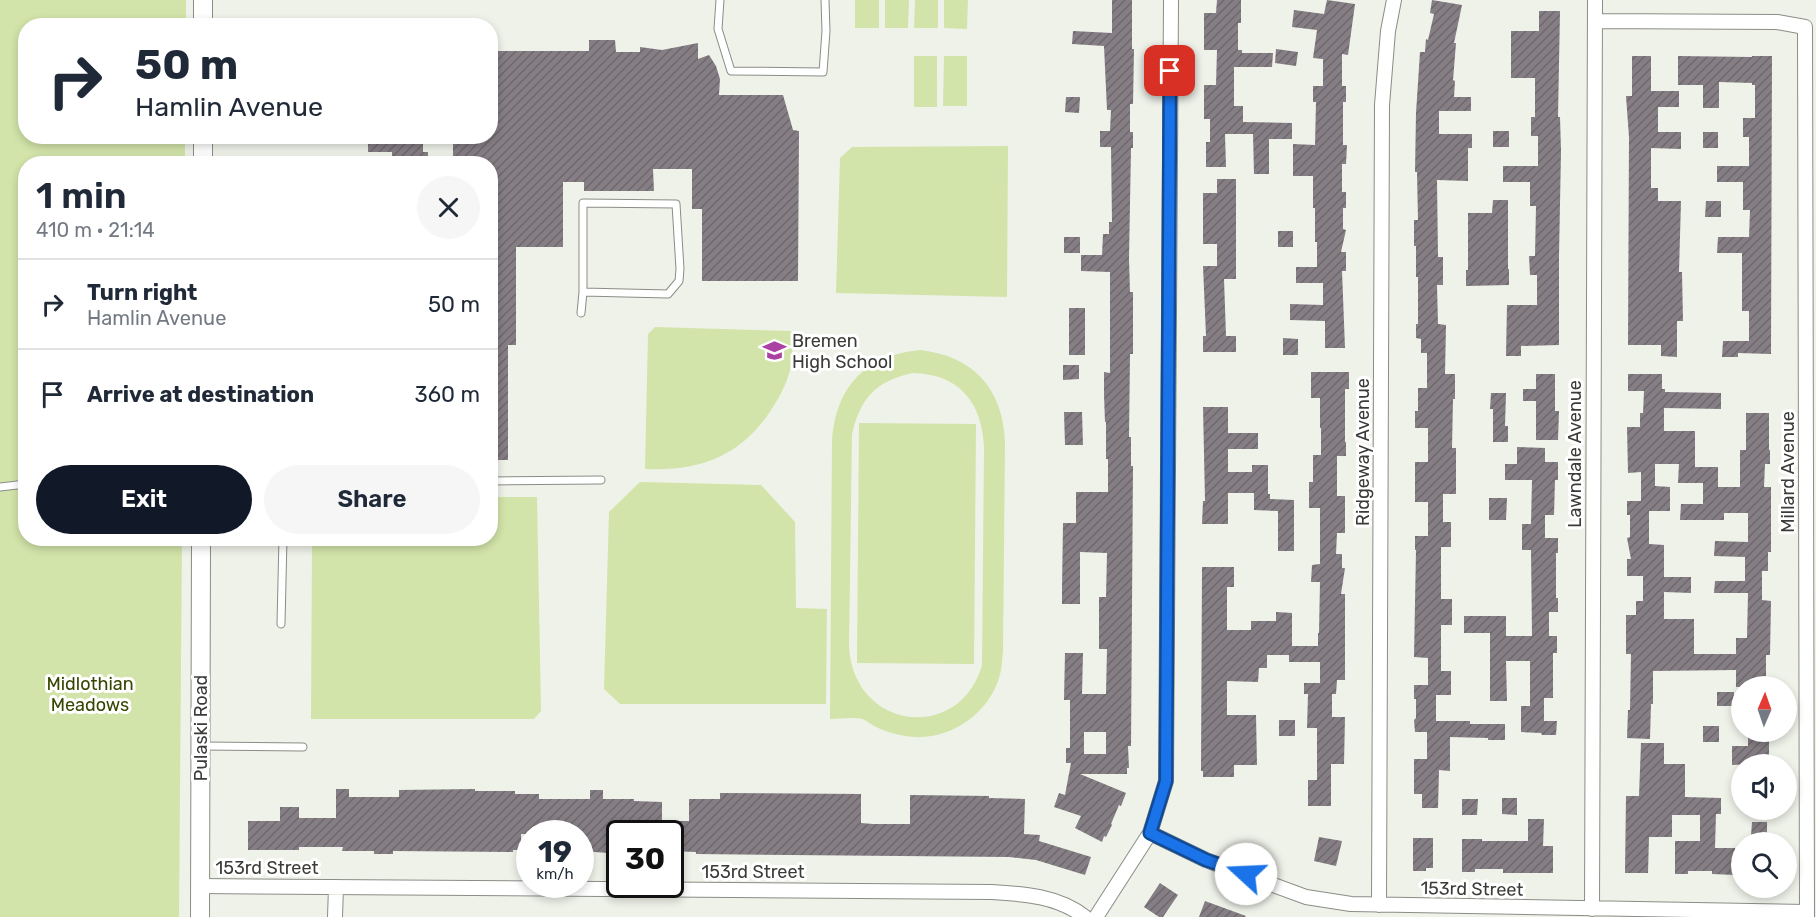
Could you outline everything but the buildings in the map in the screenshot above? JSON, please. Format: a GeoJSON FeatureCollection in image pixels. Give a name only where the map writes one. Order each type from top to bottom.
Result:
{"type":"FeatureCollection","features":[{"type":"Feature","properties":{"kind":"main road"},"geometry":{"type":"LineString","coordinates":[[203,0],[203,18]]}},
{"type":"Feature","properties":{"kind":"main road","name":"Pulaski Road"},"geometry":{"type":"LineString","coordinates":[[200,917],[201,546]]}},
{"type":"Feature","properties":{"kind":"street"},"geometry":{"type":"LineString","coordinates":[[1096,917],[1150,833],[1166,781],[1171,0]]}},
{"type":"Feature","properties":{"kind":"street","name":"Ridgeway Avenue"},"geometry":{"type":"LineString","coordinates":[[1379,905],[1382,105],[1388,31],[1394,0]]}},
{"type":"Feature","properties":{"kind":"street","name":"Lawndale Avenue"},"geometry":{"type":"LineString","coordinates":[[1592,909],[1595,0]]}},
{"type":"Feature","properties":{"kind":"street","name":"Millard Avenue"},"geometry":{"type":"LineString","coordinates":[[1595,21],[1777,22],[1805,27],[1807,914]]}},
{"type":"Feature","properties":{"kind":"street","name":"153rd Street"},"geometry":{"type":"LineString","coordinates":[[1150,833],[1206,860],[1306,897],[1351,904],[1807,914]]}},
{"type":"Feature","properties":{"kind":"street","name":"153rd Street"},"geometry":{"type":"LineString","coordinates":[[200,886],[992,892],[1038,896],[1067,906],[1085,917]]}},
{"type":"Feature","properties":{"kind":"street"},"geometry":{"type":"LineString","coordinates":[[335,917],[336,887]]}},
{"type":"Feature","properties":{"kind":"lane"},"geometry":{"type":"LineString","coordinates":[[720,0],[718,29],[730,71],[823,72],[825,0]]}},
{"type":"Feature","properties":{"kind":"lane"},"geometry":{"type":"LineString","coordinates":[[580,313],[583,292],[583,203],[676,204],[679,281],[668,294],[583,292]]}},
{"type":"Feature","properties":{"kind":"lane"},"geometry":{"type":"LineString","coordinates":[[498,481],[601,480]]}},
{"type":"Feature","properties":{"kind":"lane"},"geometry":{"type":"LineString","coordinates":[[0,487],[18,485]]}},
{"type":"Feature","properties":{"kind":"lane"},"geometry":{"type":"LineString","coordinates":[[281,624],[283,546]]}},
{"type":"Feature","properties":{"kind":"lane"},"geometry":{"type":"LineString","coordinates":[[201,746],[303,747]]}},
{"type":"Feature","properties":{"kind":"green space","name":"Midlothian Meadows"},"geometry":{"type":"Polygon","coordinates":[[[0,0],[186,0],[186,18],[18,18],[18,144],[185,144],[185,156],[18,156],[18,546],[182,546],[179,917],[0,917],[0,0]]]}},
{"type":"Feature","properties":{"kind":"green space"},"geometry":{"type":"Polygon","coordinates":[[[855,0],[879,0],[879,28],[855,28],[855,0]]]}},
{"type":"Feature","properties":{"kind":"green space"},"geometry":{"type":"Polygon","coordinates":[[[885,0],[909,0],[908,28],[885,28],[885,0]]]}},
{"type":"Feature","properties":{"kind":"green space"},"geometry":{"type":"Polygon","coordinates":[[[915,0],[938,0],[938,28],[914,28],[915,0]]]}},
{"type":"Feature","properties":{"kind":"green space"},"geometry":{"type":"Polygon","coordinates":[[[944,0],[968,0],[967,29],[944,28],[944,0]]]}},
{"type":"Feature","properties":{"kind":"green space"},"geometry":{"type":"Polygon","coordinates":[[[914,56],[937,56],[937,107],[914,107],[914,56]]]}},
{"type":"Feature","properties":{"kind":"green space"},"geometry":{"type":"Polygon","coordinates":[[[944,56],[967,56],[967,106],[943,106],[944,56]]]}},
{"type":"Feature","properties":{"kind":"green space"},"geometry":{"type":"Polygon","coordinates":[[[1008,146],[1007,297],[836,293],[840,158],[852,147],[1008,146]]]}},
{"type":"Feature","properties":{"kind":"green space"},"geometry":{"type":"Polygon","coordinates":[[[655,327],[791,331],[792,361],[782,391],[764,420],[737,447],[704,463],[686,467],[645,469],[648,334],[655,327]]]}},
{"type":"Feature","properties":{"kind":"green space"},"geometry":{"type":"Polygon","coordinates":[[[920,350],[939,353],[955,359],[982,378],[998,406],[1005,442],[1003,651],[1000,675],[993,692],[975,715],[949,731],[920,737],[889,732],[862,719],[830,719],[832,440],[835,421],[840,403],[858,376],[884,358],[920,350]],[[913,373],[900,376],[880,386],[860,410],[852,434],[849,647],[855,675],[869,696],[887,710],[909,717],[932,716],[953,707],[970,690],[982,665],[984,447],[982,431],[979,417],[965,394],[956,385],[929,375],[913,373]]]}},
{"type":"Feature","properties":{"kind":"green space"},"geometry":{"type":"Polygon","coordinates":[[[859,423],[976,424],[974,664],[857,663],[859,423]]]}},
{"type":"Feature","properties":{"kind":"green space"},"geometry":{"type":"Polygon","coordinates":[[[640,482],[761,485],[795,522],[796,608],[827,609],[826,704],[620,704],[604,689],[609,512],[640,482]]]}},
{"type":"Feature","properties":{"kind":"green space"},"geometry":{"type":"Polygon","coordinates":[[[498,497],[537,497],[541,711],[534,719],[311,719],[312,546],[498,546],[498,497]]]}},
{"type":"Feature","properties":{"kind":"place","name":"Bremen High School"},"geometry":{"type":"Point","coordinates":[774,351]}},
{"type":"Feature","properties":{"kind":"route"},"geometry":{"type":"LineString","coordinates":[[1170,71],[1166,781],[1150,833],[1206,860],[1246,874]]}}]}
